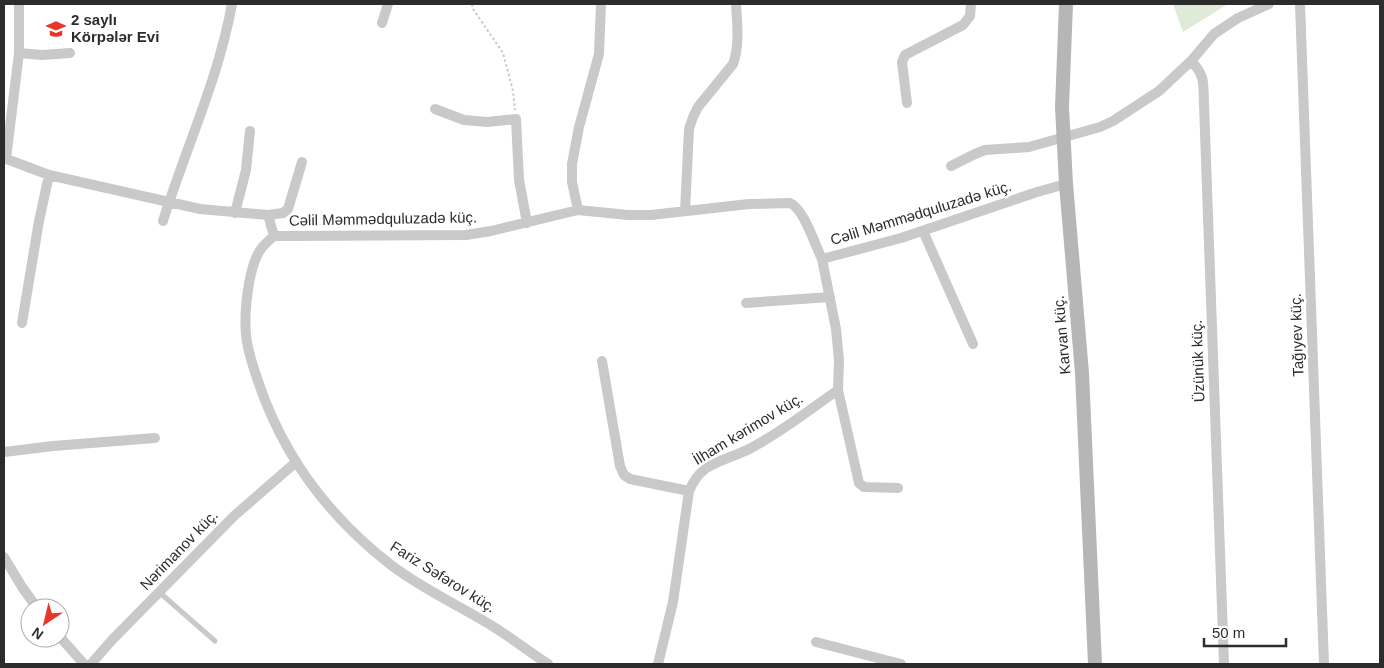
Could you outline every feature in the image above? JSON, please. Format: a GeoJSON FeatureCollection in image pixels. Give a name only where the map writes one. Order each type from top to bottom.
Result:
{"type":"FeatureCollection","features":[{"type":"Feature","properties":{"kind":"street"},"geometry":{"type":"LineString","coordinates":[[5,158],[19,53],[19,4]]}},
{"type":"Feature","properties":{"kind":"street"},"geometry":{"type":"LineString","coordinates":[[164,221],[214,80],[227,34],[232,4]]}},
{"type":"Feature","properties":{"kind":"street"},"geometry":{"type":"LineString","coordinates":[[382,23],[388,4]]}},
{"type":"Feature","properties":{"kind":"street"},"geometry":{"type":"LineString","coordinates":[[578,210],[572,182],[572,164],[579,126],[599,54],[601,4]]}},
{"type":"Feature","properties":{"kind":"street"},"geometry":{"type":"LineString","coordinates":[[684,211],[689,129],[698,107],[733,64],[737,44],[736,4]]}},
{"type":"Feature","properties":{"kind":"street"},"geometry":{"type":"LineString","coordinates":[[908,103],[902,62],[905,55],[963,25],[970,16],[971,4]]}},
{"type":"Feature","properties":{"kind":"street","name":"Karvan küç."},"geometry":{"type":"LineString","coordinates":[[1066,4],[1062,91],[1066,184],[1082,373],[1095,664]]}},
{"type":"Feature","properties":{"kind":"street"},"geometry":{"type":"LineString","coordinates":[[951,166],[985,150],[1019,149],[1100,127],[1159,91],[1191,61],[1214,34],[1238,18],[1269,4]]}},
{"type":"Feature","properties":{"kind":"street","name":"Tağıyev küç."},"geometry":{"type":"LineString","coordinates":[[1300,4],[1324,664]]}},
{"type":"Feature","properties":{"kind":"street"},"geometry":{"type":"LineString","coordinates":[[19,53],[42,55],[70,53]]}},
{"type":"Feature","properties":{"kind":"street","name":"Üzünük küç."},"geometry":{"type":"LineString","coordinates":[[1191,61],[1200,70],[1204,104],[1224,664]]}},
{"type":"Feature","properties":{"kind":"street"},"geometry":{"type":"LineString","coordinates":[[435,109],[464,120],[486,122],[516,119],[519,180],[527,222]]}},
{"type":"Feature","properties":{"kind":"street"},"geometry":{"type":"LineString","coordinates":[[235,213],[246,170],[250,131]]}},
{"type":"Feature","properties":{"kind":"street","name":"Cəlil Məmmədquluzadə küç."},"geometry":{"type":"LineString","coordinates":[[5,158],[49,175],[170,202],[235,213],[268,215],[274,236],[466,235],[491,232],[578,210],[628,216],[749,204],[790,203],[795,204],[801,212],[822,259],[923,231],[1066,184]]}},
{"type":"Feature","properties":{"kind":"street"},"geometry":{"type":"LineString","coordinates":[[268,215],[282,213],[288,209],[302,162]]}},
{"type":"Feature","properties":{"kind":"street"},"geometry":{"type":"LineString","coordinates":[[22,323],[39,221],[49,175]]}},
{"type":"Feature","properties":{"kind":"street"},"geometry":{"type":"LineString","coordinates":[[923,231],[973,344]]}},
{"type":"Feature","properties":{"kind":"street","name":"Fariz Səfərov küç."},"geometry":{"type":"LineString","coordinates":[[274,236],[259,252],[255,261],[248,290],[245,323],[247,343],[267,409],[307,480],[366,544],[392,566],[489,624],[548,664]]}},
{"type":"Feature","properties":{"kind":"street"},"geometry":{"type":"LineString","coordinates":[[822,259],[836,329],[839,360],[838,390],[859,483],[864,487],[898,488]]}},
{"type":"Feature","properties":{"kind":"street"},"geometry":{"type":"LineString","coordinates":[[746,303],[830,297]]}},
{"type":"Feature","properties":{"kind":"street"},"geometry":{"type":"LineString","coordinates":[[602,360],[620,466],[624,475],[630,479],[689,491]]}},
{"type":"Feature","properties":{"kind":"street","name":"İlham kərimov küç."},"geometry":{"type":"LineString","coordinates":[[658,664],[673,602],[689,491],[699,474],[707,468],[750,448],[778,432],[838,390]]}},
{"type":"Feature","properties":{"kind":"street"},"geometry":{"type":"LineString","coordinates":[[4,452],[156,438]]}},
{"type":"Feature","properties":{"kind":"street","name":"Nərimanov küç."},"geometry":{"type":"LineString","coordinates":[[91,664],[234,516],[296,462]]}},
{"type":"Feature","properties":{"kind":"street"},"geometry":{"type":"LineString","coordinates":[[4,557],[30,598]]}},
{"type":"Feature","properties":{"kind":"street"},"geometry":{"type":"LineString","coordinates":[[816,642],[901,664]]}},
{"type":"Feature","properties":{"kind":"street"},"geometry":{"type":"LineString","coordinates":[[70,648],[84,664]]}},
{"type":"Feature","properties":{"kind":"lane"},"geometry":{"type":"LineString","coordinates":[[159,592],[215,641]]}},
{"type":"Feature","properties":{"kind":"path"},"geometry":{"type":"LineString","coordinates":[[472,4],[473,9],[503,53],[513,91],[516,119]]}},
{"type":"Feature","properties":{"kind":"green space"},"geometry":{"type":"Polygon","coordinates":[[[1173,4],[1228,4],[1183,32],[1173,4]]]}},
{"type":"Feature","properties":{"kind":"place","name":"2 saylı Körpələr Evi"},"geometry":{"type":"Point","coordinates":[56,29]}}]}
